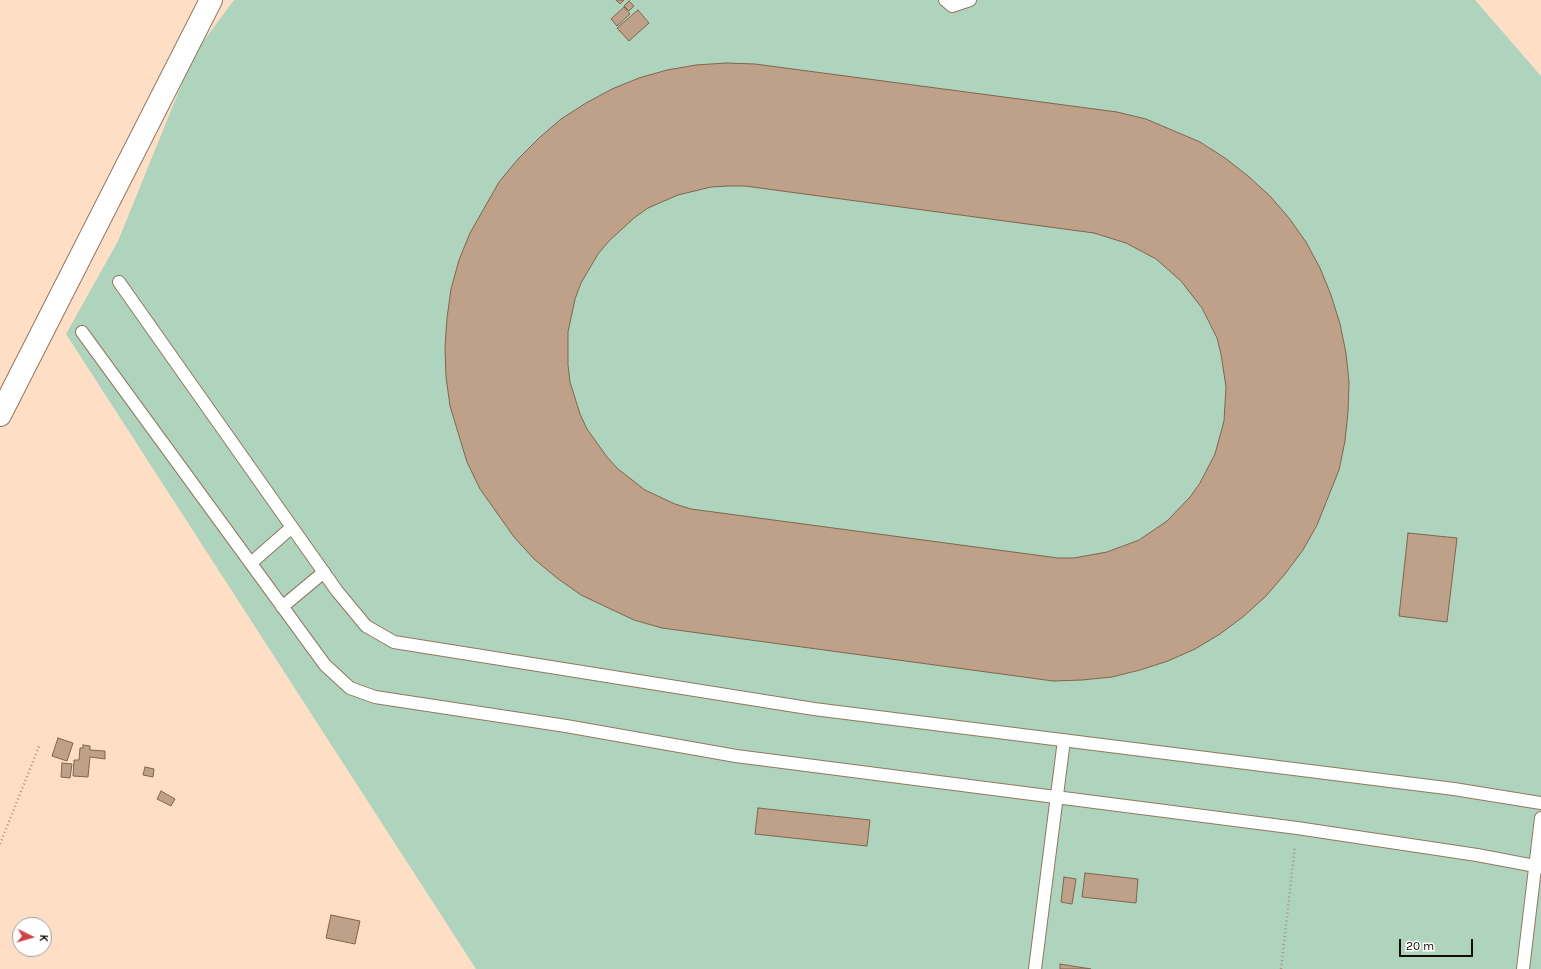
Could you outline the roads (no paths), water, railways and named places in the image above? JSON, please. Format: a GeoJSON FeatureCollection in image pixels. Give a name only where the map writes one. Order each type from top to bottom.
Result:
{"type":"FeatureCollection","features":[{"type":"Feature","properties":{"kind":"street"},"geometry":{"type":"LineString","coordinates":[[0,415],[211,0]]}},
{"type":"Feature","properties":{"kind":"lane"},"geometry":{"type":"LineString","coordinates":[[945,0],[952,6],[970,0]]}},
{"type":"Feature","properties":{"kind":"lane"},"geometry":{"type":"LineString","coordinates":[[119,282],[324,572],[366,626],[394,642],[747,700],[1454,788],[1541,803]]}},
{"type":"Feature","properties":{"kind":"lane"},"geometry":{"type":"LineString","coordinates":[[82,332],[325,665],[350,688],[375,697],[566,726],[736,756],[1297,828],[1477,855],[1538,867]]}},
{"type":"Feature","properties":{"kind":"lane"},"geometry":{"type":"LineString","coordinates":[[250,563],[292,527]]}},
{"type":"Feature","properties":{"kind":"lane"},"geometry":{"type":"LineString","coordinates":[[282,606],[324,572]]}},
{"type":"Feature","properties":{"kind":"lane"},"geometry":{"type":"LineString","coordinates":[[1035,969],[1058,798],[1064,740]]}},
{"type":"Feature","properties":{"kind":"lane"},"geometry":{"type":"LineString","coordinates":[[1523,969],[1538,867],[1541,818]]}}]}
